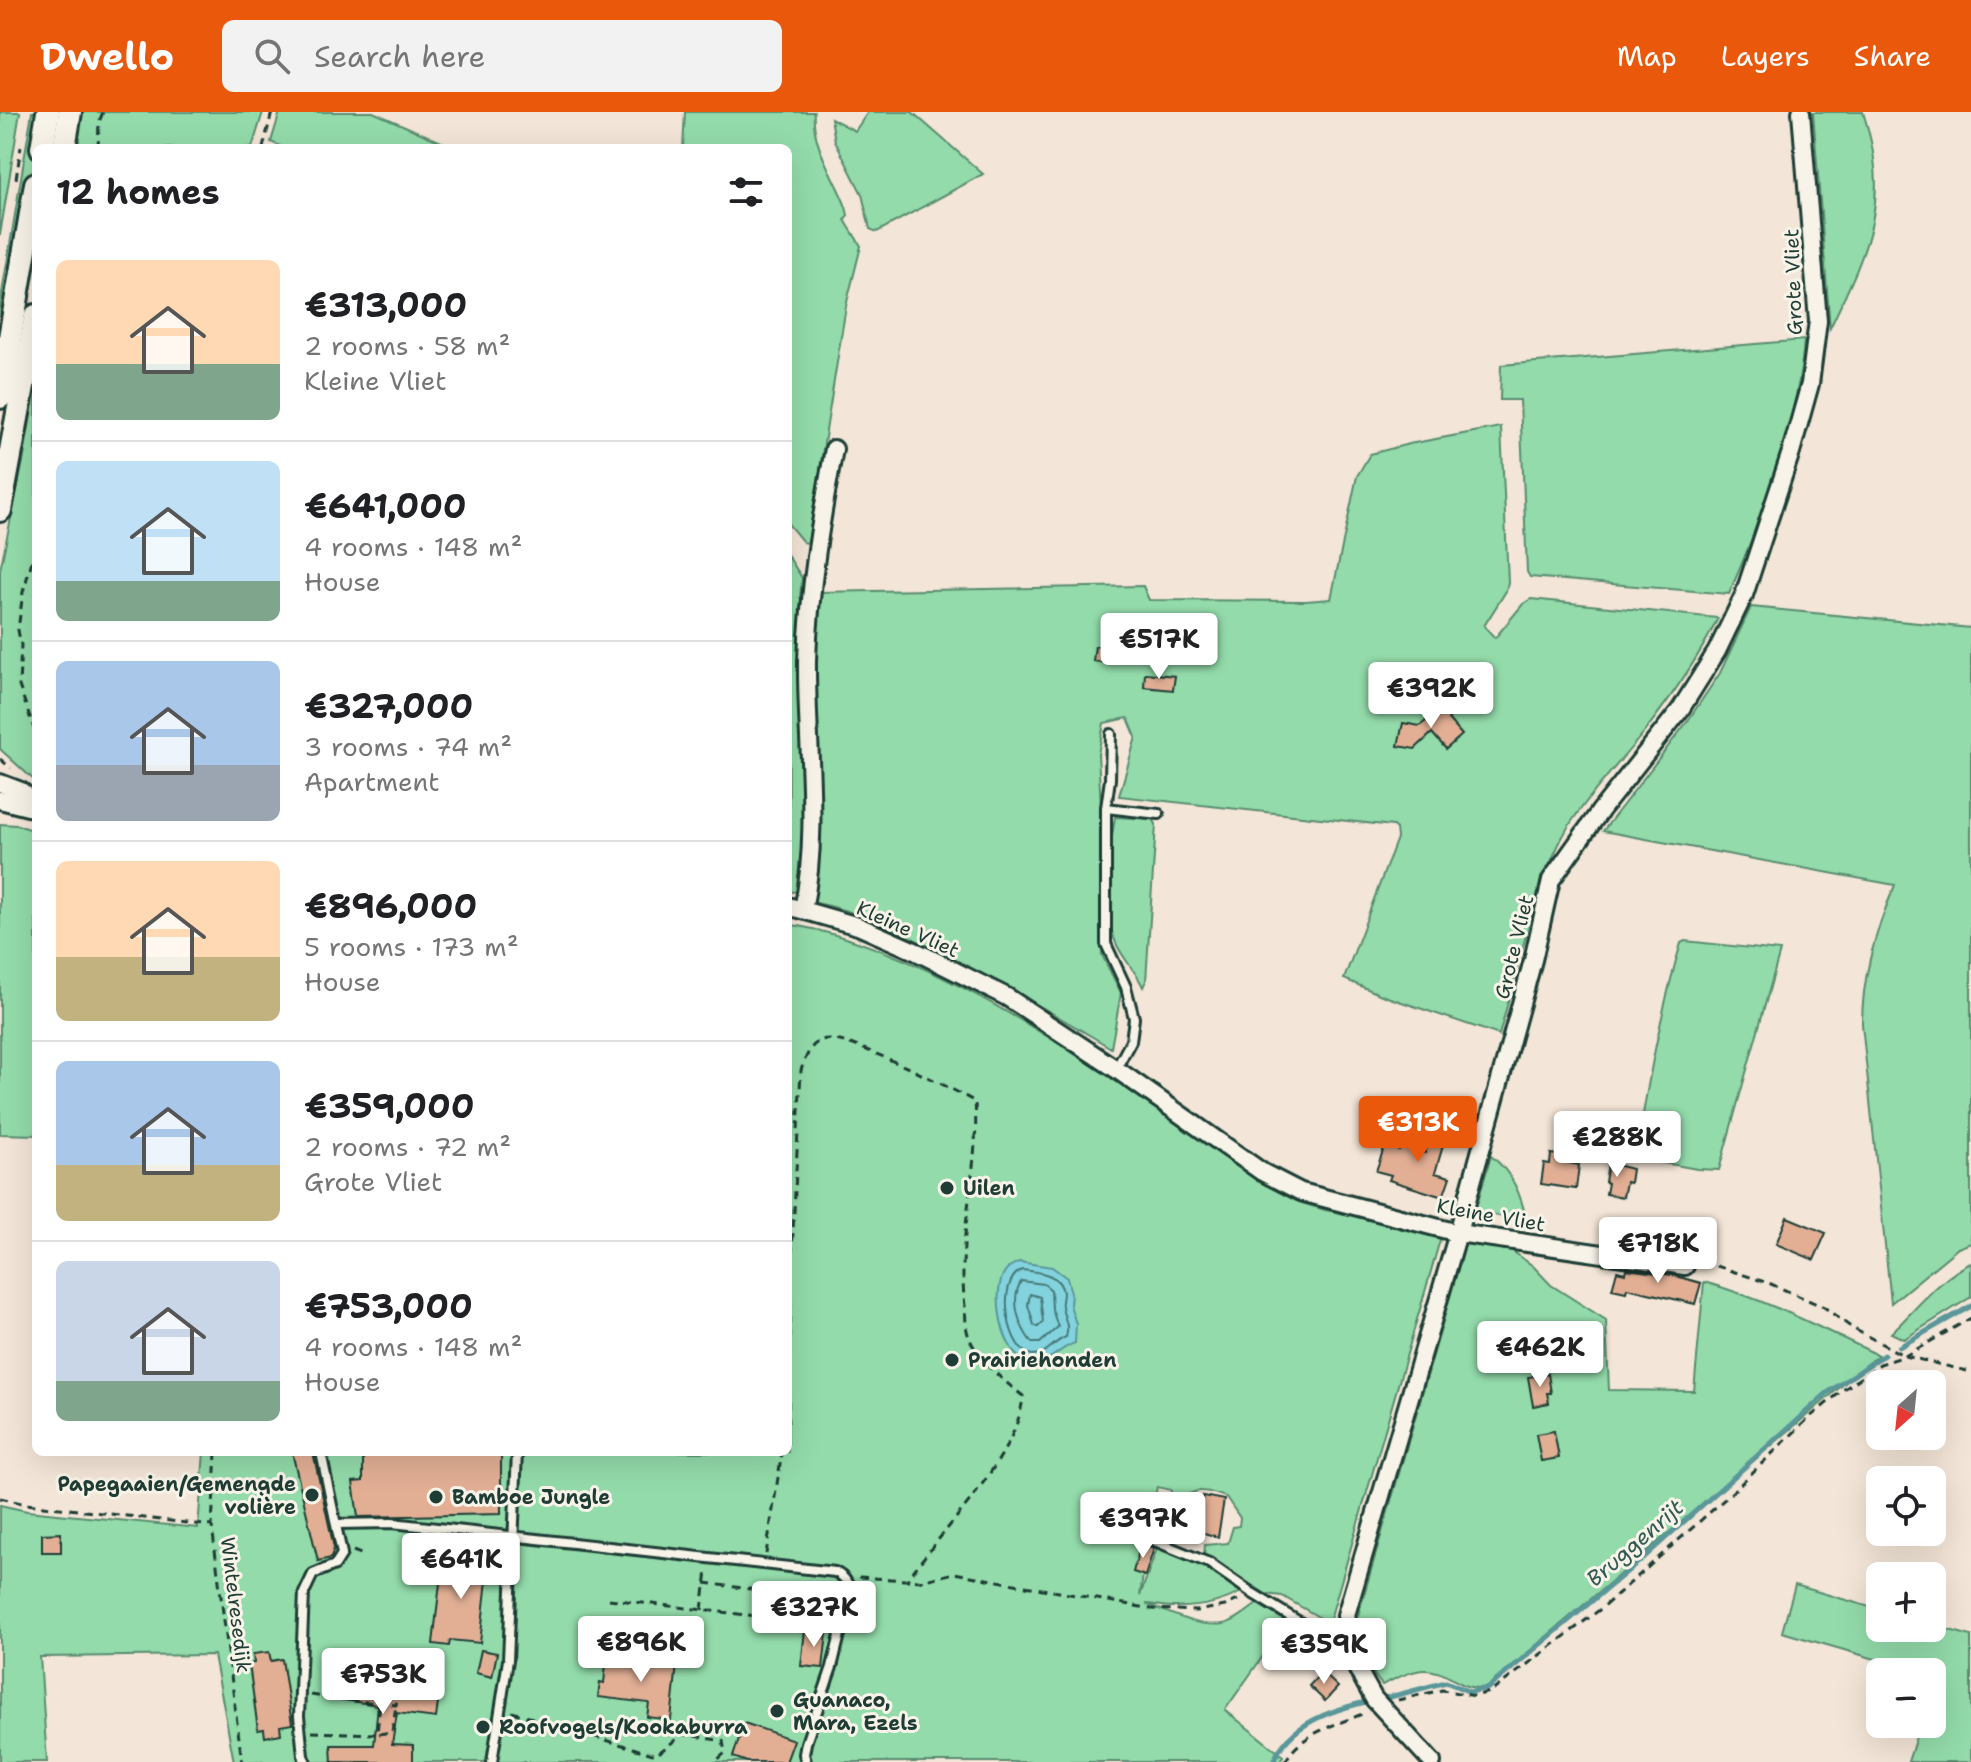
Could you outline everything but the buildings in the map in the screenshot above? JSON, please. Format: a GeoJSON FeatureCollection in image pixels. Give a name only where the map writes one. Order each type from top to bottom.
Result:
{"type":"FeatureCollection","features":[{"type":"Feature","properties":{"kind":"main road"},"geometry":{"type":"LineString","coordinates":[[43,144],[48,112]]}},
{"type":"Feature","properties":{"kind":"main road"},"geometry":{"type":"LineString","coordinates":[[65,144],[70,112]]}},
{"type":"Feature","properties":{"kind":"main road"},"geometry":{"type":"LineString","coordinates":[[0,397],[32,208]]}},
{"type":"Feature","properties":{"kind":"main road"},"geometry":{"type":"LineString","coordinates":[[0,510],[32,338]]}},
{"type":"Feature","properties":{"kind":"street","name":"Grote Vliet"},"geometry":{"type":"LineString","coordinates":[[1432,1762],[1374,1699],[1348,1652],[1346,1615],[1458,1233],[1533,960],[1551,880],[1601,810],[1680,710],[1717,651],[1744,595],[1791,452],[1810,384],[1818,321],[1801,112]]}},
{"type":"Feature","properties":{"kind":"street","name":"Kleine Vliet"},"geometry":{"type":"LineString","coordinates":[[834,449],[811,594],[807,661],[810,875],[796,908],[858,926],[1007,997],[1262,1172],[1301,1192],[1458,1233],[1685,1266]]}},
{"type":"Feature","properties":{"kind":"street"},"geometry":{"type":"LineString","coordinates":[[0,783],[21,791],[32,800]]}},
{"type":"Feature","properties":{"kind":"street"},"geometry":{"type":"LineString","coordinates":[[0,800],[32,808]]}},
{"type":"Feature","properties":{"kind":"lane"},"geometry":{"type":"LineString","coordinates":[[1111,734],[1106,808],[1106,944],[1126,987],[1134,1018],[1131,1041],[1116,1069]]}},
{"type":"Feature","properties":{"kind":"lane"},"geometry":{"type":"LineString","coordinates":[[1106,808],[1159,814]]}},
{"type":"Feature","properties":{"kind":"lane"},"geometry":{"type":"LineString","coordinates":[[306,1762],[299,1716],[304,1593],[313,1574],[335,1565],[342,1554],[322,1456]]}},
{"type":"Feature","properties":{"kind":"lane"},"geometry":{"type":"LineString","coordinates":[[492,1762],[508,1660],[517,1456]]}},
{"type":"Feature","properties":{"kind":"lane"},"geometry":{"type":"LineString","coordinates":[[336,1524],[392,1523],[835,1572],[843,1576],[850,1594],[832,1667],[806,1743],[806,1762]]}},
{"type":"Feature","properties":{"kind":"lane"},"geometry":{"type":"LineString","coordinates":[[1145,1537],[1209,1563],[1348,1652]]}},
{"type":"Feature","properties":{"kind":"path"},"geometry":{"type":"LineString","coordinates":[[98,144],[99,122],[103,112]]}},
{"type":"Feature","properties":{"kind":"path"},"geometry":{"type":"LineString","coordinates":[[264,144],[272,112]]}},
{"type":"Feature","properties":{"kind":"path"},"geometry":{"type":"LineString","coordinates":[[32,561],[23,592],[18,630],[21,645],[19,686],[32,723]]}},
{"type":"Feature","properties":{"kind":"path"},"geometry":{"type":"LineString","coordinates":[[792,1252],[801,1070],[808,1051],[818,1041],[829,1038],[851,1044],[954,1089],[975,1102],[977,1131],[962,1282],[969,1336],[994,1373],[1023,1396],[1022,1408],[1005,1452],[907,1580]]}},
{"type":"Feature","properties":{"kind":"path"},"geometry":{"type":"LineString","coordinates":[[1685,1266],[1708,1263],[1771,1284],[1824,1307],[1852,1328],[1905,1356],[1971,1372]]}},
{"type":"Feature","properties":{"kind":"path"},"geometry":{"type":"LineString","coordinates":[[1285,1762],[1296,1746],[1316,1733],[1395,1701],[1442,1690],[1475,1696],[1492,1691],[1602,1608],[1727,1497],[1810,1417],[1880,1364],[1905,1356],[1971,1318]]}},
{"type":"Feature","properties":{"kind":"path","name":"Wintelresedijk"},"geometry":{"type":"LineString","coordinates":[[216,1456],[212,1526],[242,1762]]}},
{"type":"Feature","properties":{"kind":"path"},"geometry":{"type":"LineString","coordinates":[[765,1565],[781,1456]]}},
{"type":"Feature","properties":{"kind":"path"},"geometry":{"type":"LineString","coordinates":[[0,1498],[26,1504],[212,1526]]}},
{"type":"Feature","properties":{"kind":"path"},"geometry":{"type":"LineString","coordinates":[[702,1610],[708,1559]]}},
{"type":"Feature","properties":{"kind":"path"},"geometry":{"type":"LineString","coordinates":[[843,1576],[921,1581],[954,1573],[1152,1609],[1196,1611],[1225,1606],[1252,1593]]}},
{"type":"Feature","properties":{"kind":"path"},"geometry":{"type":"LineString","coordinates":[[705,1583],[779,1593]]}},
{"type":"Feature","properties":{"kind":"path"},"geometry":{"type":"LineString","coordinates":[[609,1599],[799,1621]]}},
{"type":"Feature","properties":{"kind":"path"},"geometry":{"type":"LineString","coordinates":[[300,1731],[392,1732],[398,1692],[340,1683],[338,1699]]}},
{"type":"Feature","properties":{"kind":"path"},"geometry":{"type":"LineString","coordinates":[[299,1716],[307,1717],[309,1695],[396,1705]]}},
{"type":"Feature","properties":{"kind":"path"},"geometry":{"type":"LineString","coordinates":[[377,1734],[380,1703]]}},
{"type":"Feature","properties":{"kind":"path"},"geometry":{"type":"LineString","coordinates":[[500,1709],[656,1755],[683,1734],[723,1741],[725,1753],[715,1762]]}},
{"type":"Feature","properties":{"kind":"green space"},"geometry":{"type":"Polygon","coordinates":[[[0,112],[20,112],[0,235],[0,112]]]}},
{"type":"Feature","properties":{"kind":"green space"},"geometry":{"type":"Polygon","coordinates":[[[32,112],[45,112],[37,144],[32,144],[32,189],[0,384],[0,305],[32,112]]]}},
{"type":"Feature","properties":{"kind":"green space"},"geometry":{"type":"Polygon","coordinates":[[[79,112],[263,112],[253,144],[75,144],[79,112]]]}},
{"type":"Feature","properties":{"kind":"green space"},"geometry":{"type":"Polygon","coordinates":[[[280,112],[373,112],[446,144],[275,144],[271,142],[280,112]]]}},
{"type":"Feature","properties":{"kind":"green space"},"geometry":{"type":"Polygon","coordinates":[[[685,112],[814,112],[820,149],[846,207],[848,215],[845,220],[861,246],[846,306],[808,543],[803,542],[792,529],[792,144],[683,144],[685,112]]]}},
{"type":"Feature","properties":{"kind":"green space"},"geometry":{"type":"Polygon","coordinates":[[[868,112],[912,112],[983,174],[877,232],[870,229],[862,194],[835,141],[831,118],[855,131],[868,112]]]}},
{"type":"Feature","properties":{"kind":"green space"},"geometry":{"type":"Polygon","coordinates":[[[1813,112],[1863,112],[1875,172],[1872,224],[1855,273],[1830,328],[1813,112]]]}},
{"type":"Feature","properties":{"kind":"green space"},"geometry":{"type":"Polygon","coordinates":[[[1804,340],[1795,402],[1776,469],[1729,594],[1530,577],[1527,572],[1520,400],[1500,400],[1501,365],[1804,340]]]}},
{"type":"Feature","properties":{"kind":"green space"},"geometry":{"type":"Polygon","coordinates":[[[32,406],[32,778],[0,749],[0,570],[32,406]]]}},
{"type":"Feature","properties":{"kind":"green space"},"geometry":{"type":"Polygon","coordinates":[[[1501,427],[1508,582],[1506,591],[1484,626],[1495,638],[1523,604],[1531,599],[1718,618],[1675,690],[1580,809],[1560,843],[1538,896],[1499,1035],[1344,979],[1397,838],[1393,826],[1119,796],[1136,737],[1128,718],[1104,723],[1098,754],[1102,825],[1102,955],[1121,993],[1111,1048],[1014,992],[903,934],[868,918],[812,902],[812,658],[817,592],[1143,586],[1149,600],[1331,599],[1357,476],[1370,454],[1501,427]]]}},
{"type":"Feature","properties":{"kind":"green space"},"geometry":{"type":"Polygon","coordinates":[[[792,562],[802,578],[800,597],[807,597],[809,873],[802,891],[792,892],[792,562]]]}},
{"type":"Feature","properties":{"kind":"green space"},"geometry":{"type":"Polygon","coordinates":[[[1751,607],[1971,628],[1971,1243],[1958,1248],[1891,1303],[1862,1024],[1864,988],[1871,953],[1895,885],[1603,831],[1687,722],[1720,673],[1751,607]]]}},
{"type":"Feature","properties":{"kind":"green space"},"geometry":{"type":"Polygon","coordinates":[[[1115,817],[1153,819],[1156,824],[1146,981],[1143,987],[1116,943],[1108,913],[1107,881],[1115,817]]]}},
{"type":"Feature","properties":{"kind":"green space"},"geometry":{"type":"Polygon","coordinates":[[[0,824],[32,830],[32,1135],[0,1134],[0,824]]]}},
{"type":"Feature","properties":{"kind":"green space"},"geometry":{"type":"Polygon","coordinates":[[[792,925],[852,940],[916,965],[979,996],[1042,1033],[1276,1190],[1302,1203],[1442,1233],[1329,1623],[1282,1596],[1266,1594],[1204,1555],[1205,1545],[1228,1543],[1233,1527],[1239,1526],[1240,1518],[1226,1497],[1200,1491],[1169,1505],[1171,1490],[1157,1487],[1147,1532],[1128,1524],[1146,1554],[1140,1596],[1158,1545],[1206,1566],[1243,1591],[1200,1606],[1146,1604],[1193,1622],[1213,1625],[1232,1621],[1257,1604],[1287,1622],[1225,1710],[1283,1756],[1280,1762],[234,1762],[214,1655],[40,1657],[47,1762],[0,1762],[0,1505],[27,1511],[198,1528],[204,1456],[792,1456],[792,925]]]}},
{"type":"Feature","properties":{"kind":"green space"},"geometry":{"type":"Polygon","coordinates":[[[1681,943],[1780,951],[1719,1170],[1636,1158],[1660,1023],[1681,943]]]}},
{"type":"Feature","properties":{"kind":"green space"},"geometry":{"type":"Polygon","coordinates":[[[1491,1156],[1515,1185],[1527,1222],[1475,1211],[1491,1156]]]}},
{"type":"Feature","properties":{"kind":"green space"},"geometry":{"type":"Polygon","coordinates":[[[1467,1238],[1504,1245],[1533,1266],[1551,1285],[1606,1320],[1609,1390],[1694,1391],[1704,1282],[1771,1305],[1878,1355],[1487,1687],[1470,1687],[1425,1670],[1409,1673],[1382,1685],[1362,1658],[1355,1626],[1467,1238]]]}},
{"type":"Feature","properties":{"kind":"green space"},"geometry":{"type":"Polygon","coordinates":[[[1971,1263],[1971,1297],[1904,1339],[1891,1333],[1939,1285],[1971,1263]]]}},
{"type":"Feature","properties":{"kind":"green space"},"geometry":{"type":"Polygon","coordinates":[[[1795,1585],[1866,1606],[1866,1642],[1946,1642],[1946,1629],[1971,1636],[1971,1762],[1908,1762],[1916,1738],[1946,1738],[1946,1658],[1872,1658],[1782,1632],[1795,1585]]]}},
{"type":"Feature","properties":{"kind":"water"},"geometry":{"type":"Polygon","coordinates":[[[1019,1262],[1052,1267],[1067,1278],[1071,1293],[1070,1305],[1076,1324],[1075,1343],[1036,1363],[1020,1359],[1005,1336],[1001,1321],[999,1290],[1002,1277],[1008,1268],[1019,1262]]]}},
{"type":"Feature","properties":{"kind":"waterway","name":"Bruggenrijt"},"geometry":{"type":"LineString","coordinates":[[1899,1347],[1971,1306]]}},
{"type":"Feature","properties":{"kind":"waterway","name":"Bruggenrijt"},"geometry":{"type":"LineString","coordinates":[[1386,1698],[1446,1682],[1470,1692],[1488,1688],[1648,1554],[1827,1393],[1884,1355]]}},
{"type":"Feature","properties":{"kind":"waterway","name":"Bruggenrijt"},"geometry":{"type":"LineString","coordinates":[[1273,1762],[1290,1737],[1313,1720],[1370,1701]]}},
{"type":"Feature","properties":{"kind":"place","name":"Uilen"},"geometry":{"type":"Point","coordinates":[947,1188]}},
{"type":"Feature","properties":{"kind":"place","name":"Prairiehonden"},"geometry":{"type":"Point","coordinates":[952,1360]}},
{"type":"Feature","properties":{"kind":"place","name":"Papegaaien/Gemengde volière"},"geometry":{"type":"Point","coordinates":[312,1495]}},
{"type":"Feature","properties":{"kind":"place","name":"Bamboe Jungle"},"geometry":{"type":"Point","coordinates":[436,1497]}},
{"type":"Feature","properties":{"kind":"place","name":"Guanaco, Mara, Ezels"},"geometry":{"type":"Point","coordinates":[777,1711]}},
{"type":"Feature","properties":{"kind":"place","name":"Roofvogels/Kookaburra"},"geometry":{"type":"Point","coordinates":[483,1727]}}]}
